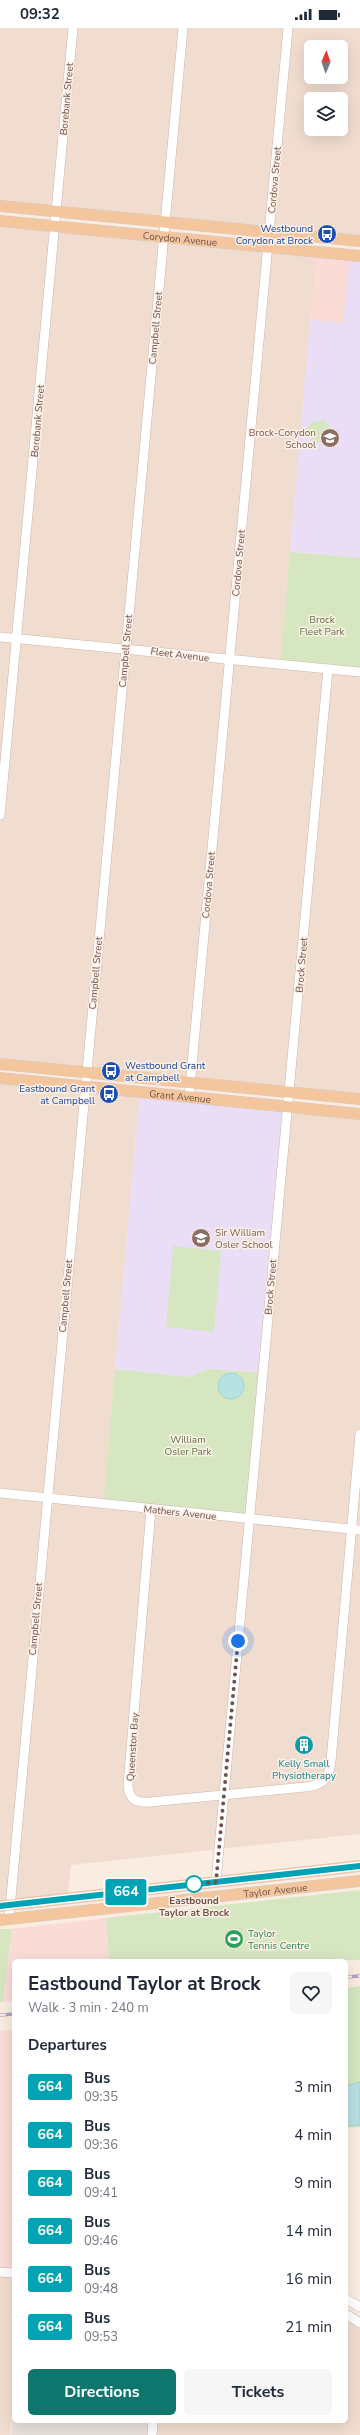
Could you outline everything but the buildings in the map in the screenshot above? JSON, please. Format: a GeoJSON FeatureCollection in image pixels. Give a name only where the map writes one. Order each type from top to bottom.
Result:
{"type":"FeatureCollection","features":[{"type":"Feature","properties":{"kind":"main road","name":"Corydon Avenue"},"geometry":{"type":"LineString","coordinates":[[0,206],[360,241]]}},
{"type":"Feature","properties":{"kind":"main road","name":"Corydon Avenue"},"geometry":{"type":"LineString","coordinates":[[0,221],[360,256]]}},
{"type":"Feature","properties":{"kind":"main road","name":"Grant Avenue"},"geometry":{"type":"LineString","coordinates":[[0,1064],[360,1099]]}},
{"type":"Feature","properties":{"kind":"main road","name":"Grant Avenue"},"geometry":{"type":"LineString","coordinates":[[0,1078],[85,1085],[288,1108],[360,1114]]}},
{"type":"Feature","properties":{"kind":"main road","name":"Taylor Avenue"},"geometry":{"type":"LineString","coordinates":[[4,1905],[360,1866]]}},
{"type":"Feature","properties":{"kind":"main road","name":"Taylor Avenue"},"geometry":{"type":"LineString","coordinates":[[4,1919],[360,1881]]}},
{"type":"Feature","properties":{"kind":"street","name":"Borebank Street"},"geometry":{"type":"LineString","coordinates":[[0,815],[73,28]]}},
{"type":"Feature","properties":{"kind":"street","name":"Campbell Street"},"geometry":{"type":"LineString","coordinates":[[4,1919],[4,1905],[47,1497],[183,28]]}},
{"type":"Feature","properties":{"kind":"street","name":"Cordova Street"},"geometry":{"type":"LineString","coordinates":[[189,1097],[288,28]]}},
{"type":"Feature","properties":{"kind":"street","name":"Fleet Avenue"},"geometry":{"type":"LineString","coordinates":[[0,637],[125,647],[360,672]]}},
{"type":"Feature","properties":{"kind":"street","name":"Brock Street"},"geometry":{"type":"LineString","coordinates":[[216,1882],[328,669]]}},
{"type":"Feature","properties":{"kind":"street"},"geometry":{"type":"LineString","coordinates":[[356,1529],[360,1434]]}},
{"type":"Feature","properties":{"kind":"street","name":"Mathers Avenue"},"geometry":{"type":"LineString","coordinates":[[0,1493],[250,1520],[356,1529]]}},
{"type":"Feature","properties":{"kind":"street","name":"Queenston Bay"},"geometry":{"type":"LineString","coordinates":[[151,1509],[129,1793],[133,1800],[140,1803],[315,1786],[328,1779],[356,1529]]}},
{"type":"Feature","properties":{"kind":"street"},"geometry":{"type":"LineString","coordinates":[[0,2272],[12,2273]]}},
{"type":"Feature","properties":{"kind":"street"},"geometry":{"type":"LineString","coordinates":[[348,2300],[360,2307]]}},
{"type":"Feature","properties":{"kind":"street"},"geometry":{"type":"LineString","coordinates":[[348,2315],[360,2324]]}},
{"type":"Feature","properties":{"kind":"street"},"geometry":{"type":"LineString","coordinates":[[152,2435],[153,2423]]}},
{"type":"Feature","properties":{"kind":"shaded area"},"geometry":{"type":"Polygon","coordinates":[[[0,28],[360,28],[360,241],[0,206],[0,28]]]}},
{"type":"Feature","properties":{"kind":"shaded area"},"geometry":{"type":"Polygon","coordinates":[[[0,221],[317,252],[280,664],[360,672],[360,1099],[0,1063],[0,221]]]}},
{"type":"Feature","properties":{"kind":"shaded area"},"geometry":{"type":"Polygon","coordinates":[[[317,252],[350,255],[343,324],[310,320],[317,252]]]}},
{"type":"Feature","properties":{"kind":"shaded area","name":"Brock-Corydon School"},"geometry":{"type":"Polygon","coordinates":[[[350,255],[360,256],[360,558],[290,552],[310,320],[343,323],[350,255]]]}},
{"type":"Feature","properties":{"kind":"shaded area"},"geometry":{"type":"Polygon","coordinates":[[[0,1078],[140,1092],[103,1504],[249,1520],[288,1108],[360,1114],[360,1834],[71,1865],[68,1893],[0,1900],[0,1078]]]}},
{"type":"Feature","properties":{"kind":"shaded area","name":"Sir William Osler School"},"geometry":{"type":"Polygon","coordinates":[[[140,1092],[288,1108],[262,1373],[209,1369],[188,1377],[115,1369],[140,1092]]]}},
{"type":"Feature","properties":{"kind":"shaded area"},"geometry":{"type":"Polygon","coordinates":[[[106,1918],[109,1959],[12,1959],[12,2001],[3,2002],[12,1929],[106,1918]]]}},
{"type":"Feature","properties":{"kind":"shaded area"},"geometry":{"type":"Polygon","coordinates":[[[12,2030],[12,2273],[0,2272],[0,2031],[12,2030]]]}},
{"type":"Feature","properties":{"kind":"shaded area"},"geometry":{"type":"Polygon","coordinates":[[[0,2272],[12,2273],[12,2414],[10,2435],[0,2435],[0,2272]]]}},
{"type":"Feature","properties":{"kind":"shaded area"},"geometry":{"type":"Polygon","coordinates":[[[348,2315],[360,2323],[360,2435],[152,2435],[153,2423],[348,2423],[348,2315]]]}},
{"type":"Feature","properties":{"kind":"shaded area"},"geometry":{"type":"Polygon","coordinates":[[[12,2423],[153,2423],[152,2435],[11,2435],[12,2423]]]}},
{"type":"Feature","properties":{"kind":"green space"},"geometry":{"type":"Polygon","coordinates":[[[324,420],[330,427],[328,434],[317,443],[313,442],[306,433],[306,429],[313,422],[324,420]]]}},
{"type":"Feature","properties":{"kind":"green space","name":"Brock Fleet Park"},"geometry":{"type":"Polygon","coordinates":[[[290,552],[360,558],[360,672],[280,664],[290,552]]]}},
{"type":"Feature","properties":{"kind":"green space"},"geometry":{"type":"Polygon","coordinates":[[[173,1246],[221,1251],[214,1332],[166,1327],[173,1246]]]}},
{"type":"Feature","properties":{"kind":"green space","name":"William Osler Park"},"geometry":{"type":"Polygon","coordinates":[[[115,1369],[188,1377],[209,1369],[262,1373],[249,1520],[103,1504],[115,1369]]]}},
{"type":"Feature","properties":{"kind":"green space","name":"Taylor Tennis Centre"},"geometry":{"type":"Polygon","coordinates":[[[360,1890],[360,1960],[109,1959],[106,1918],[360,1890]]]}},
{"type":"Feature","properties":{"kind":"green space"},"geometry":{"type":"Polygon","coordinates":[[[0,1929],[12,1929],[3,2002],[0,2002],[0,1929]]]}},
{"type":"Feature","properties":{"kind":"green space"},"geometry":{"type":"Polygon","coordinates":[[[360,1986],[360,2127],[348,2128],[348,1988],[360,1986]]]}},
{"type":"Feature","properties":{"kind":"water"},"geometry":{"type":"Polygon","coordinates":[[[231,1373],[240,1377],[244,1386],[240,1395],[231,1399],[222,1395],[218,1386],[222,1377],[231,1373]]]}},
{"type":"Feature","properties":{"kind":"water"},"geometry":{"type":"Polygon","coordinates":[[[360,2082],[360,2125],[348,2126],[348,2085],[360,2082]]]}},
{"type":"Feature","properties":{"kind":"railway"},"geometry":{"type":"LineString","coordinates":[[348,1977],[360,1976]]}},
{"type":"Feature","properties":{"kind":"railway"},"geometry":{"type":"LineString","coordinates":[[0,2015],[12,2014]]}},
{"type":"Feature","properties":{"kind":"bus line","name":"664"},"geometry":{"type":"LineString","coordinates":[[0,1906],[360,1866]]}},
{"type":"Feature","properties":{"kind":"place","name":"Westbound Corydon at Brock"},"geometry":{"type":"Point","coordinates":[327,234]}},
{"type":"Feature","properties":{"kind":"place","name":"Brock-Corydon School"},"geometry":{"type":"Point","coordinates":[330,438]}},
{"type":"Feature","properties":{"kind":"place","name":"Westbound Grant at Campbell"},"geometry":{"type":"Point","coordinates":[111,1071]}},
{"type":"Feature","properties":{"kind":"place","name":"Eastbound Grant at Campbell"},"geometry":{"type":"Point","coordinates":[109,1094]}},
{"type":"Feature","properties":{"kind":"place","name":"Sir William Osler School"},"geometry":{"type":"Point","coordinates":[201,1238]}},
{"type":"Feature","properties":{"kind":"place","name":"Kelly Small Physiotherapy"},"geometry":{"type":"Point","coordinates":[304,1745]}},
{"type":"Feature","properties":{"kind":"place","name":"Eastbound Taylor at Brock"},"geometry":{"type":"Point","coordinates":[194,1884]}},
{"type":"Feature","properties":{"kind":"place","name":"Taylor Tennis Centre"},"geometry":{"type":"Point","coordinates":[234,1939]}},
{"type":"Feature","properties":{"kind":"route"},"geometry":{"type":"LineString","coordinates":[[194,1884],[216,1882],[238,1641]]}}]}
